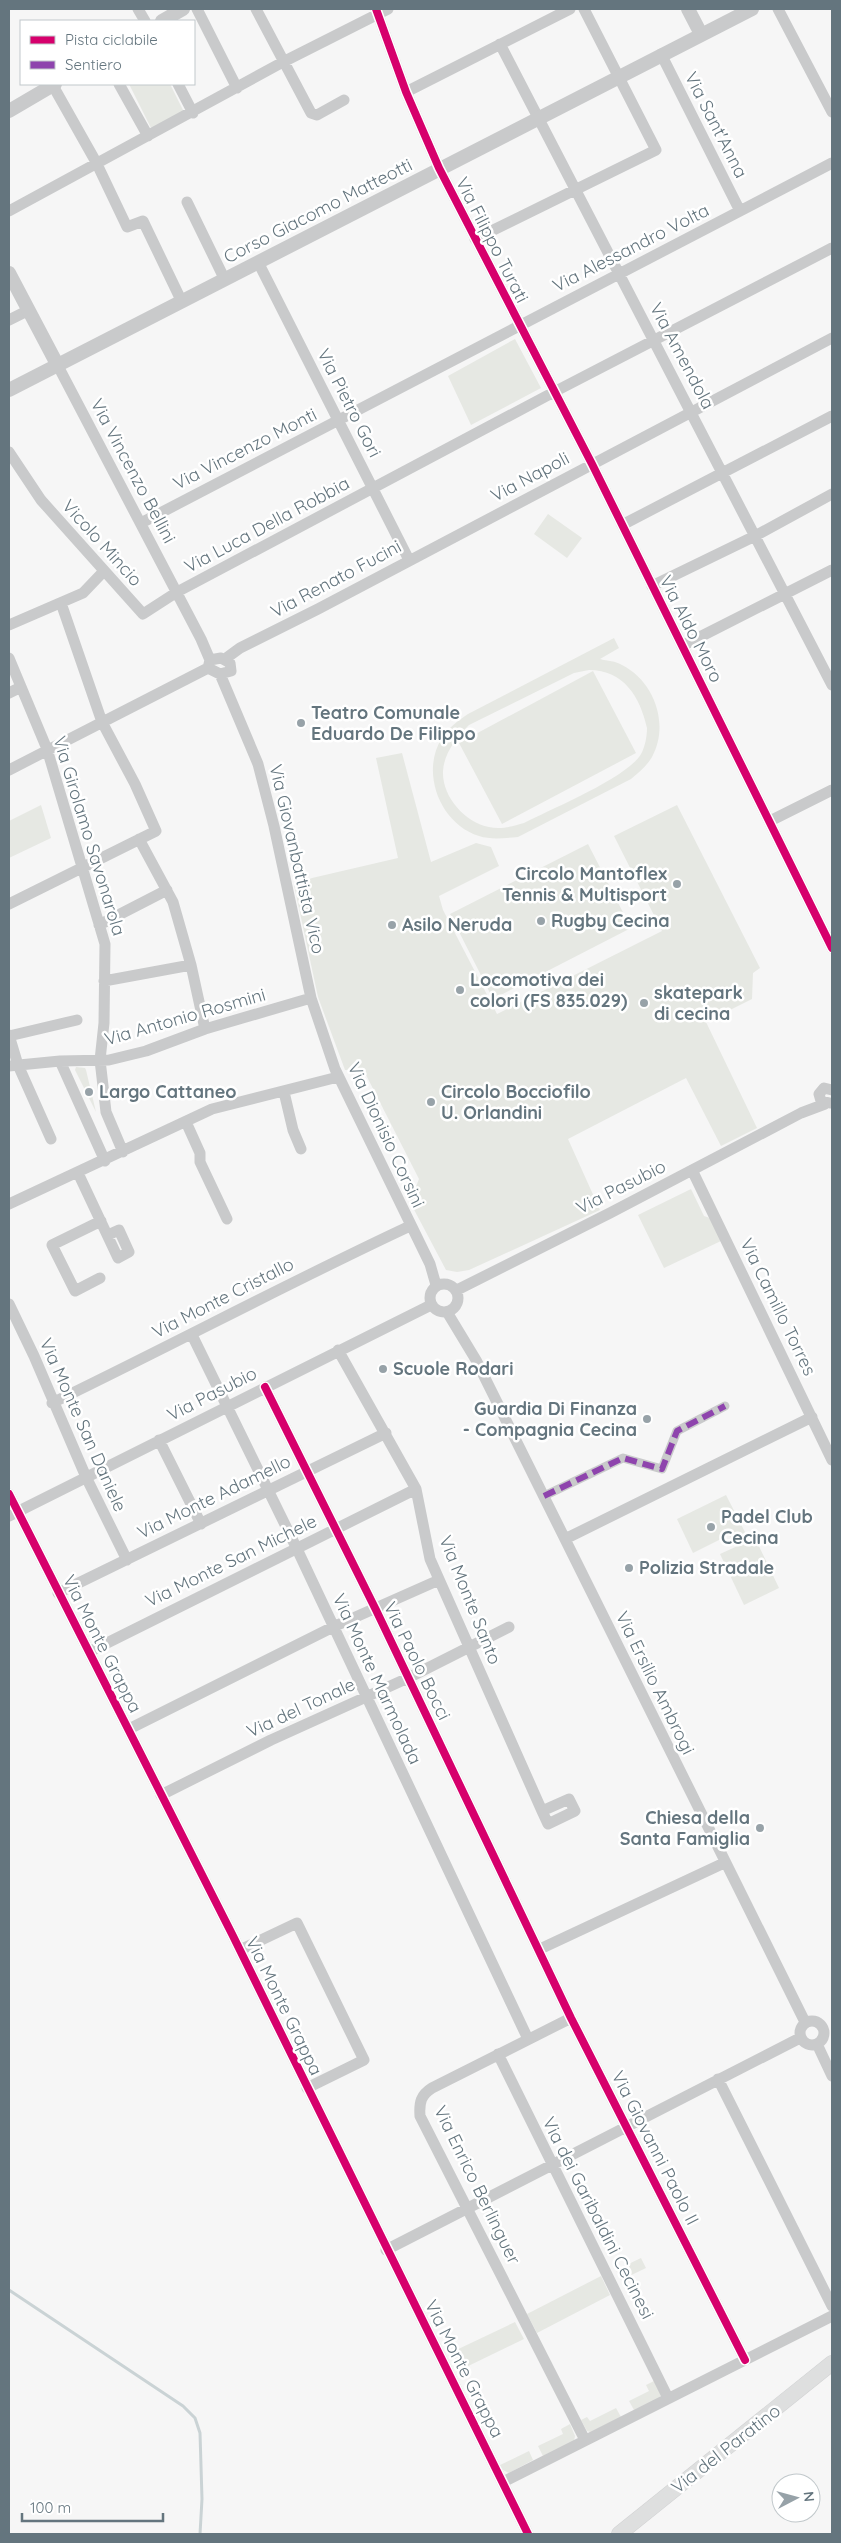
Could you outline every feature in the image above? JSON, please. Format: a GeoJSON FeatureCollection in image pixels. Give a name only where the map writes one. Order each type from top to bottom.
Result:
{"type":"FeatureCollection","features":[{"type":"Feature","properties":{"kind":"main road","name":"Via del Paratino"},"geometry":{"type":"LineString","coordinates":[[619,2534],[832,2363]]}},
{"type":"Feature","properties":{"kind":"street"},"geometry":{"type":"LineString","coordinates":[[138,9],[144,20]]}},
{"type":"Feature","properties":{"kind":"street"},"geometry":{"type":"LineString","coordinates":[[164,20],[183,9]]}},
{"type":"Feature","properties":{"kind":"street"},"geometry":{"type":"LineString","coordinates":[[197,9],[237,88]]}},
{"type":"Feature","properties":{"kind":"street"},"geometry":{"type":"LineString","coordinates":[[256,9],[311,113],[317,115],[344,100]]}},
{"type":"Feature","properties":{"kind":"street"},"geometry":{"type":"LineString","coordinates":[[406,92],[570,9]]}},
{"type":"Feature","properties":{"kind":"street"},"geometry":{"type":"LineString","coordinates":[[475,239],[656,150],[584,9]]}},
{"type":"Feature","properties":{"kind":"street"},"geometry":{"type":"LineString","coordinates":[[688,9],[701,34]]}},
{"type":"Feature","properties":{"kind":"street","name":"Corso Giacomo Matteotti"},"geometry":{"type":"LineString","coordinates":[[9,390],[752,9]]}},
{"type":"Feature","properties":{"kind":"street"},"geometry":{"type":"LineString","coordinates":[[778,9],[832,112]]}},
{"type":"Feature","properties":{"kind":"street"},"geometry":{"type":"LineString","coordinates":[[9,211],[96,162],[193,113],[381,10]]}},
{"type":"Feature","properties":{"kind":"street","name":"Via Filippo Turati"},"geometry":{"type":"LineString","coordinates":[[381,10],[406,92],[440,168],[519,325]]}},
{"type":"Feature","properties":{"kind":"street","name":"Via Amendola"},"geometry":{"type":"LineString","coordinates":[[500,44],[785,594],[828,668],[832,685]]}},
{"type":"Feature","properties":{"kind":"street","name":"Via Sant'Anna"},"geometry":{"type":"LineString","coordinates":[[661,54],[740,211]]}},
{"type":"Feature","properties":{"kind":"street"},"geometry":{"type":"LineString","coordinates":[[9,111],[51,85]]}},
{"type":"Feature","properties":{"kind":"street"},"geometry":{"type":"LineString","coordinates":[[54,85],[96,162],[127,227],[143,221],[182,302]]}},
{"type":"Feature","properties":{"kind":"street"},"geometry":{"type":"LineString","coordinates":[[121,85],[148,136]]}},
{"type":"Feature","properties":{"kind":"street"},"geometry":{"type":"LineString","coordinates":[[179,85],[193,113]]}},
{"type":"Feature","properties":{"kind":"street","name":"Via Alessandro Volta"},"geometry":{"type":"LineString","coordinates":[[339,420],[832,163]]}},
{"type":"Feature","properties":{"kind":"street"},"geometry":{"type":"LineString","coordinates":[[187,202],[225,280]]}},
{"type":"Feature","properties":{"kind":"street","name":"Via Luca Della Robbia"},"geometry":{"type":"LineString","coordinates":[[177,592],[373,490],[554,392],[654,342],[832,248]]}},
{"type":"Feature","properties":{"kind":"street","name":"Via Pietro Gori"},"geometry":{"type":"LineString","coordinates":[[258,262],[409,560]]}},
{"type":"Feature","properties":{"kind":"street"},"geometry":{"type":"LineString","coordinates":[[9,273],[58,366]]}},
{"type":"Feature","properties":{"kind":"street"},"geometry":{"type":"LineString","coordinates":[[9,320],[29,310]]}},
{"type":"Feature","properties":{"kind":"street","name":"Via Aldo Moro"},"geometry":{"type":"LineString","coordinates":[[519,325],[592,464],[832,948]]}},
{"type":"Feature","properties":{"kind":"street","name":"Via Napoli"},"geometry":{"type":"LineString","coordinates":[[463,531],[832,338]]}},
{"type":"Feature","properties":{"kind":"street","name":"Via Vincenzo Bellini"},"geometry":{"type":"LineString","coordinates":[[58,366],[177,592]]}},
{"type":"Feature","properties":{"kind":"street"},"geometry":{"type":"LineString","coordinates":[[622,525],[724,474],[832,416]]}},
{"type":"Feature","properties":{"kind":"street","name":"Via Vincenzo Monti"},"geometry":{"type":"LineString","coordinates":[[141,523],[339,420]]}},
{"type":"Feature","properties":{"kind":"street","name":"Vicolo Mincio"},"geometry":{"type":"LineString","coordinates":[[11,459],[41,500],[143,614],[177,592]]}},
{"type":"Feature","properties":{"kind":"street"},"geometry":{"type":"LineString","coordinates":[[652,586],[755,536],[832,494]]}},
{"type":"Feature","properties":{"kind":"street","name":"Via Renato Fucini"},"geometry":{"type":"LineString","coordinates":[[225,660],[240,648],[463,531]]}},
{"type":"Feature","properties":{"kind":"street"},"geometry":{"type":"LineString","coordinates":[[682,646],[832,570]]}},
{"type":"Feature","properties":{"kind":"street"},"geometry":{"type":"LineString","coordinates":[[9,625],[83,593],[104,571]]}},
{"type":"Feature","properties":{"kind":"street"},"geometry":{"type":"LineString","coordinates":[[9,770],[209,664],[225,660],[230,663],[230,671],[220,674],[209,664],[177,592]]}},
{"type":"Feature","properties":{"kind":"street"},"geometry":{"type":"LineString","coordinates":[[9,904],[156,831],[135,784],[102,722],[61,603]]}},
{"type":"Feature","properties":{"kind":"street","name":"Via Girolamo Savonarola"},"geometry":{"type":"LineString","coordinates":[[9,658],[46,749],[105,944],[100,1060]]}},
{"type":"Feature","properties":{"kind":"street","name":"Via Giovanbattista Vico"},"geometry":{"type":"LineString","coordinates":[[220,674],[258,764],[274,826],[311,998]]}},
{"type":"Feature","properties":{"kind":"street"},"geometry":{"type":"LineString","coordinates":[[9,693],[21,687]]}},
{"type":"Feature","properties":{"kind":"street"},"geometry":{"type":"LineString","coordinates":[[770,821],[832,790]]}},
{"type":"Feature","properties":{"kind":"street"},"geometry":{"type":"LineString","coordinates":[[139,839],[173,902],[191,965],[206,1029]]}},
{"type":"Feature","properties":{"kind":"street"},"geometry":{"type":"LineString","coordinates":[[99,925],[167,890]]}},
{"type":"Feature","properties":{"kind":"street"},"geometry":{"type":"LineString","coordinates":[[104,981],[191,965]]}},
{"type":"Feature","properties":{"kind":"street","name":"Via Antonio Rosmini"},"geometry":{"type":"LineString","coordinates":[[13,1066],[60,1061],[100,1060],[146,1051],[206,1029],[311,998]]}},
{"type":"Feature","properties":{"kind":"street","name":"Via Dionisio Corsini"},"geometry":{"type":"LineString","coordinates":[[311,998],[338,1077],[430,1264],[436,1285]]}},
{"type":"Feature","properties":{"kind":"street"},"geometry":{"type":"LineString","coordinates":[[51,1139],[13,1066],[9,1036],[76,1020]]}},
{"type":"Feature","properties":{"kind":"street"},"geometry":{"type":"LineString","coordinates":[[100,1060],[106,1112],[123,1152]]}},
{"type":"Feature","properties":{"kind":"street"},"geometry":{"type":"LineString","coordinates":[[60,1061],[105,1161]]}},
{"type":"Feature","properties":{"kind":"street"},"geometry":{"type":"LineString","coordinates":[[9,1204],[105,1161],[212,1109],[338,1077]]}},
{"type":"Feature","properties":{"kind":"street","name":"Via Pasubio"},"geometry":{"type":"LineString","coordinates":[[828,1090],[819,1099],[829,1103]]}},
{"type":"Feature","properties":{"kind":"street","name":"Via Pasubio"},"geometry":{"type":"LineString","coordinates":[[801,1113],[828,1090]]}},
{"type":"Feature","properties":{"kind":"street"},"geometry":{"type":"LineString","coordinates":[[284,1092],[293,1130],[301,1149]]}},
{"type":"Feature","properties":{"kind":"street","name":"Via Pasubio"},"geometry":{"type":"LineString","coordinates":[[457,1290],[801,1113],[829,1103]]}},
{"type":"Feature","properties":{"kind":"street"},"geometry":{"type":"LineString","coordinates":[[186,1122],[200,1153],[200,1162],[227,1219]]}},
{"type":"Feature","properties":{"kind":"street","name":"Via Camillo Torres"},"geometry":{"type":"LineString","coordinates":[[692,1170],[832,1460]]}},
{"type":"Feature","properties":{"kind":"street"},"geometry":{"type":"LineString","coordinates":[[78,1173],[108,1235]]}},
{"type":"Feature","properties":{"kind":"street"},"geometry":{"type":"LineString","coordinates":[[100,1278],[75,1291],[52,1245],[101,1221]]}},
{"type":"Feature","properties":{"kind":"street","name":"Via Monte Cristallo"},"geometry":{"type":"LineString","coordinates":[[52,1403],[192,1335],[295,1280],[410,1226]]}},
{"type":"Feature","properties":{"kind":"street"},"geometry":{"type":"LineString","coordinates":[[444,1283],[451,1285],[457,1290],[458,1296],[451,1309],[441,1312],[431,1305],[429,1298],[431,1291],[436,1285],[444,1283]]}},
{"type":"Feature","properties":{"kind":"street","name":"Via Monte San Daniele"},"geometry":{"type":"LineString","coordinates":[[9,1304],[34,1356],[52,1403],[126,1560]]}},
{"type":"Feature","properties":{"kind":"street","name":"Via Pasubio"},"geometry":{"type":"LineString","coordinates":[[13,1513],[431,1305]]}},
{"type":"Feature","properties":{"kind":"street","name":"Via Ersilio Ambrogi"},"geometry":{"type":"LineString","coordinates":[[451,1309],[724,1863],[805,2022]]}},
{"type":"Feature","properties":{"kind":"street","name":"Via Monte Marmolada"},"geometry":{"type":"LineString","coordinates":[[192,1335],[269,1490],[528,2039]]}},
{"type":"Feature","properties":{"kind":"street","name":"Via Monte Santo"},"geometry":{"type":"LineString","coordinates":[[338,1350],[416,1489],[424,1538],[430,1558],[542,1811]]}},
{"type":"Feature","properties":{"kind":"street","name":"Via Paolo Bocci"},"geometry":{"type":"LineString","coordinates":[[265,1387],[308,1471],[540,1949]]}},
{"type":"Feature","properties":{"kind":"street"},"geometry":{"type":"LineString","coordinates":[[544,1496],[623,1458],[662,1469],[677,1431],[725,1406]]}},
{"type":"Feature","properties":{"kind":"street"},"geometry":{"type":"LineString","coordinates":[[564,1539],[812,1417]]}},
{"type":"Feature","properties":{"kind":"street","name":"Via Monte Adamello"},"geometry":{"type":"LineString","coordinates":[[58,1593],[386,1433]]}},
{"type":"Feature","properties":{"kind":"street"},"geometry":{"type":"LineString","coordinates":[[159,1440],[201,1524]]}},
{"type":"Feature","properties":{"kind":"street","name":"Via Monte San Michele"},"geometry":{"type":"LineString","coordinates":[[89,1652],[416,1489]]}},
{"type":"Feature","properties":{"kind":"street","name":"Via Monte Grappa"},"geometry":{"type":"LineString","coordinates":[[9,1494],[13,1513],[58,1593],[129,1729],[528,2534]]}},
{"type":"Feature","properties":{"kind":"street"},"geometry":{"type":"LineString","coordinates":[[129,1729],[333,1627],[376,1610],[439,1580]]}},
{"type":"Feature","properties":{"kind":"street","name":"Via del Tonale"},"geometry":{"type":"LineString","coordinates":[[161,1794],[271,1740],[408,1678],[509,1627]]}},
{"type":"Feature","properties":{"kind":"street"},"geometry":{"type":"LineString","coordinates":[[540,1949],[724,1863]]}},
{"type":"Feature","properties":{"kind":"street"},"geometry":{"type":"LineString","coordinates":[[240,1950],[297,1923],[364,2060],[308,2088]]}},
{"type":"Feature","properties":{"kind":"street","name":"Via Giovanni Paolo II"},"geometry":{"type":"LineString","coordinates":[[540,1949],[572,2018],[745,2360]]}},
{"type":"Feature","properties":{"kind":"street","name":"Via Enrico Berlinguer"},"geometry":{"type":"LineString","coordinates":[[572,2018],[432,2088],[424,2094],[419,2105],[420,2116],[585,2440]]}},
{"type":"Feature","properties":{"kind":"street"},"geometry":{"type":"LineString","coordinates":[[816,2021],[827,2024],[823,2038],[817,2044],[809,2045],[800,2038],[800,2028],[805,2022],[816,2021]]}},
{"type":"Feature","properties":{"kind":"street"},"geometry":{"type":"LineString","coordinates":[[386,2250],[800,2038]]}},
{"type":"Feature","properties":{"kind":"street"},"geometry":{"type":"LineString","coordinates":[[817,2044],[832,2076]]}},
{"type":"Feature","properties":{"kind":"street","name":"Via dei Garibaldini Cecinesi"},"geometry":{"type":"LineString","coordinates":[[498,2054],[668,2398]]}},
{"type":"Feature","properties":{"kind":"street"},"geometry":{"type":"LineString","coordinates":[[718,2079],[832,2306]]}},
{"type":"Feature","properties":{"kind":"street"},"geometry":{"type":"LineString","coordinates":[[503,2482],[832,2316]]}},
{"type":"Feature","properties":{"kind":"shaded area"},"geometry":{"type":"Polygon","coordinates":[[[130,85],[170,85],[184,112],[151,128],[130,85]]]}},
{"type":"Feature","properties":{"kind":"shaded area"},"geometry":{"type":"Polygon","coordinates":[[[515,339],[541,388],[471,425],[448,376],[515,339]]]}},
{"type":"Feature","properties":{"kind":"shaded area"},"geometry":{"type":"Polygon","coordinates":[[[548,514],[582,538],[567,558],[534,534],[548,514]]]}},
{"type":"Feature","properties":{"kind":"shaded area"},"geometry":{"type":"Polygon","coordinates":[[[614,638],[619,648],[600,659],[620,664],[643,681],[656,705],[659,731],[652,757],[631,779],[518,837],[488,838],[465,830],[454,820],[444,809],[434,781],[433,766],[436,751],[442,738],[451,727],[468,714],[614,638]],[[589,670],[574,673],[469,725],[452,746],[444,764],[443,771],[446,790],[457,807],[472,820],[489,827],[507,827],[524,823],[605,783],[633,763],[641,754],[646,741],[647,728],[644,717],[635,696],[628,687],[621,680],[601,671],[589,670]]]}},
{"type":"Feature","properties":{"kind":"shaded area"},"geometry":{"type":"Polygon","coordinates":[[[593,671],[636,753],[502,824],[459,743],[593,671]]]}},
{"type":"Feature","properties":{"kind":"shaded area"},"geometry":{"type":"Polygon","coordinates":[[[402,753],[431,862],[476,843],[491,847],[499,866],[439,896],[443,910],[497,1014],[662,931],[614,836],[677,805],[760,968],[753,973],[752,999],[706,1022],[757,1128],[721,1146],[686,1078],[568,1139],[600,1210],[469,1270],[457,1272],[446,1270],[410,1202],[419,1179],[364,1071],[345,1070],[318,997],[294,885],[312,878],[398,858],[376,758],[402,753]]]}},
{"type":"Feature","properties":{"kind":"shaded area"},"geometry":{"type":"Polygon","coordinates":[[[41,805],[51,838],[9,858],[9,821],[41,805]]]}},
{"type":"Feature","properties":{"kind":"shaded area","name":"Rugby Cecina"},"geometry":{"type":"Polygon","coordinates":[[[588,844],[631,928],[493,999],[450,914],[588,844]]]}},
{"type":"Feature","properties":{"kind":"shaded area"},"geometry":{"type":"Polygon","coordinates":[[[76,1067],[85,1068],[86,1070],[96,1112],[75,1070],[76,1067]]]}},
{"type":"Feature","properties":{"kind":"shaded area"},"geometry":{"type":"Polygon","coordinates":[[[691,1189],[704,1216],[710,1218],[721,1241],[664,1268],[638,1215],[691,1189]]]}},
{"type":"Feature","properties":{"kind":"shaded area","name":"Padel Club Cecina"},"geometry":{"type":"Polygon","coordinates":[[[726,1495],[747,1536],[733,1542],[729,1535],[693,1553],[677,1519],[726,1495]]]}},
{"type":"Feature","properties":{"kind":"shaded area"},"geometry":{"type":"Polygon","coordinates":[[[755,1538],[779,1588],[744,1605],[720,1554],[755,1538]]]}},
{"type":"Feature","properties":{"kind":"shaded area"},"geometry":{"type":"Polygon","coordinates":[[[641,2258],[646,2268],[621,2280],[616,2270],[641,2258]]]}},
{"type":"Feature","properties":{"kind":"shaded area"},"geometry":{"type":"Polygon","coordinates":[[[601,2276],[610,2295],[537,2333],[527,2314],[601,2276]]]}},
{"type":"Feature","properties":{"kind":"shaded area"},"geometry":{"type":"Polygon","coordinates":[[[515,2322],[524,2339],[460,2370],[452,2352],[515,2322]]]}},
{"type":"Feature","properties":{"kind":"shaded area"},"geometry":{"type":"Polygon","coordinates":[[[654,2381],[661,2395],[659,2398],[634,2410],[629,2401],[649,2391],[646,2385],[654,2381]]]}},
{"type":"Feature","properties":{"kind":"shaded area"},"geometry":{"type":"Polygon","coordinates":[[[616,2408],[621,2417],[590,2432],[587,2431],[581,2420],[587,2417],[590,2421],[616,2408]]]}},
{"type":"Feature","properties":{"kind":"shaded area"},"geometry":{"type":"Polygon","coordinates":[[[570,2424],[575,2436],[574,2441],[543,2456],[538,2446],[563,2434],[561,2429],[570,2424]]]}},
{"type":"Feature","properties":{"kind":"shaded area"},"geometry":{"type":"Polygon","coordinates":[[[529,2451],[533,2460],[509,2473],[503,2470],[500,2465],[529,2451]]]}},
{"type":"Feature","properties":{"kind":"waterway"},"geometry":{"type":"LineString","coordinates":[[9,2290],[183,2406],[195,2418],[200,2433],[202,2499],[200,2534]]}},
{"type":"Feature","properties":{"kind":"marked path"},"geometry":{"type":"LineString","coordinates":[[544,1496],[623,1458],[662,1469],[677,1431],[725,1406]]}},
{"type":"Feature","properties":{"kind":"cycle path"},"geometry":{"type":"LineString","coordinates":[[376,9],[406,92],[439,168],[592,464],[832,948]]}},
{"type":"Feature","properties":{"kind":"cycle path"},"geometry":{"type":"LineString","coordinates":[[265,1387],[376,1610],[571,2018],[745,2360]]}},
{"type":"Feature","properties":{"kind":"cycle path"},"geometry":{"type":"LineString","coordinates":[[9,1494],[232,1934],[528,2534]]}},
{"type":"Feature","properties":{"kind":"place","name":"Teatro Comunale Eduardo De Filippo"},"geometry":{"type":"Point","coordinates":[301,723]}},
{"type":"Feature","properties":{"kind":"place","name":"Circolo Mantoflex Tennis & Multisport"},"geometry":{"type":"Point","coordinates":[677,884]}},
{"type":"Feature","properties":{"kind":"place","name":"Rugby Cecina"},"geometry":{"type":"Point","coordinates":[541,921]}},
{"type":"Feature","properties":{"kind":"place","name":"Asilo Neruda"},"geometry":{"type":"Point","coordinates":[392,925]}},
{"type":"Feature","properties":{"kind":"place","name":"Locomotiva dei colori (FS 835.029)"},"geometry":{"type":"Point","coordinates":[460,990]}},
{"type":"Feature","properties":{"kind":"place","name":"skatepark di cecina"},"geometry":{"type":"Point","coordinates":[644,1003]}},
{"type":"Feature","properties":{"kind":"place","name":"Largo Cattaneo"},"geometry":{"type":"Point","coordinates":[89,1092]}},
{"type":"Feature","properties":{"kind":"place","name":"Circolo Bocciofilo U. Orlandini"},"geometry":{"type":"Point","coordinates":[431,1102]}},
{"type":"Feature","properties":{"kind":"place","name":"Scuole Rodari"},"geometry":{"type":"Point","coordinates":[383,1369]}},
{"type":"Feature","properties":{"kind":"place","name":"Guardia Di Finanza - Compagnia Cecina"},"geometry":{"type":"Point","coordinates":[647,1419]}},
{"type":"Feature","properties":{"kind":"place","name":"Padel Club Cecina"},"geometry":{"type":"Point","coordinates":[711,1527]}},
{"type":"Feature","properties":{"kind":"place","name":"Polizia Stradale"},"geometry":{"type":"Point","coordinates":[629,1568]}},
{"type":"Feature","properties":{"kind":"place","name":"Chiesa della Santa Famiglia"},"geometry":{"type":"Point","coordinates":[760,1828]}}]}
